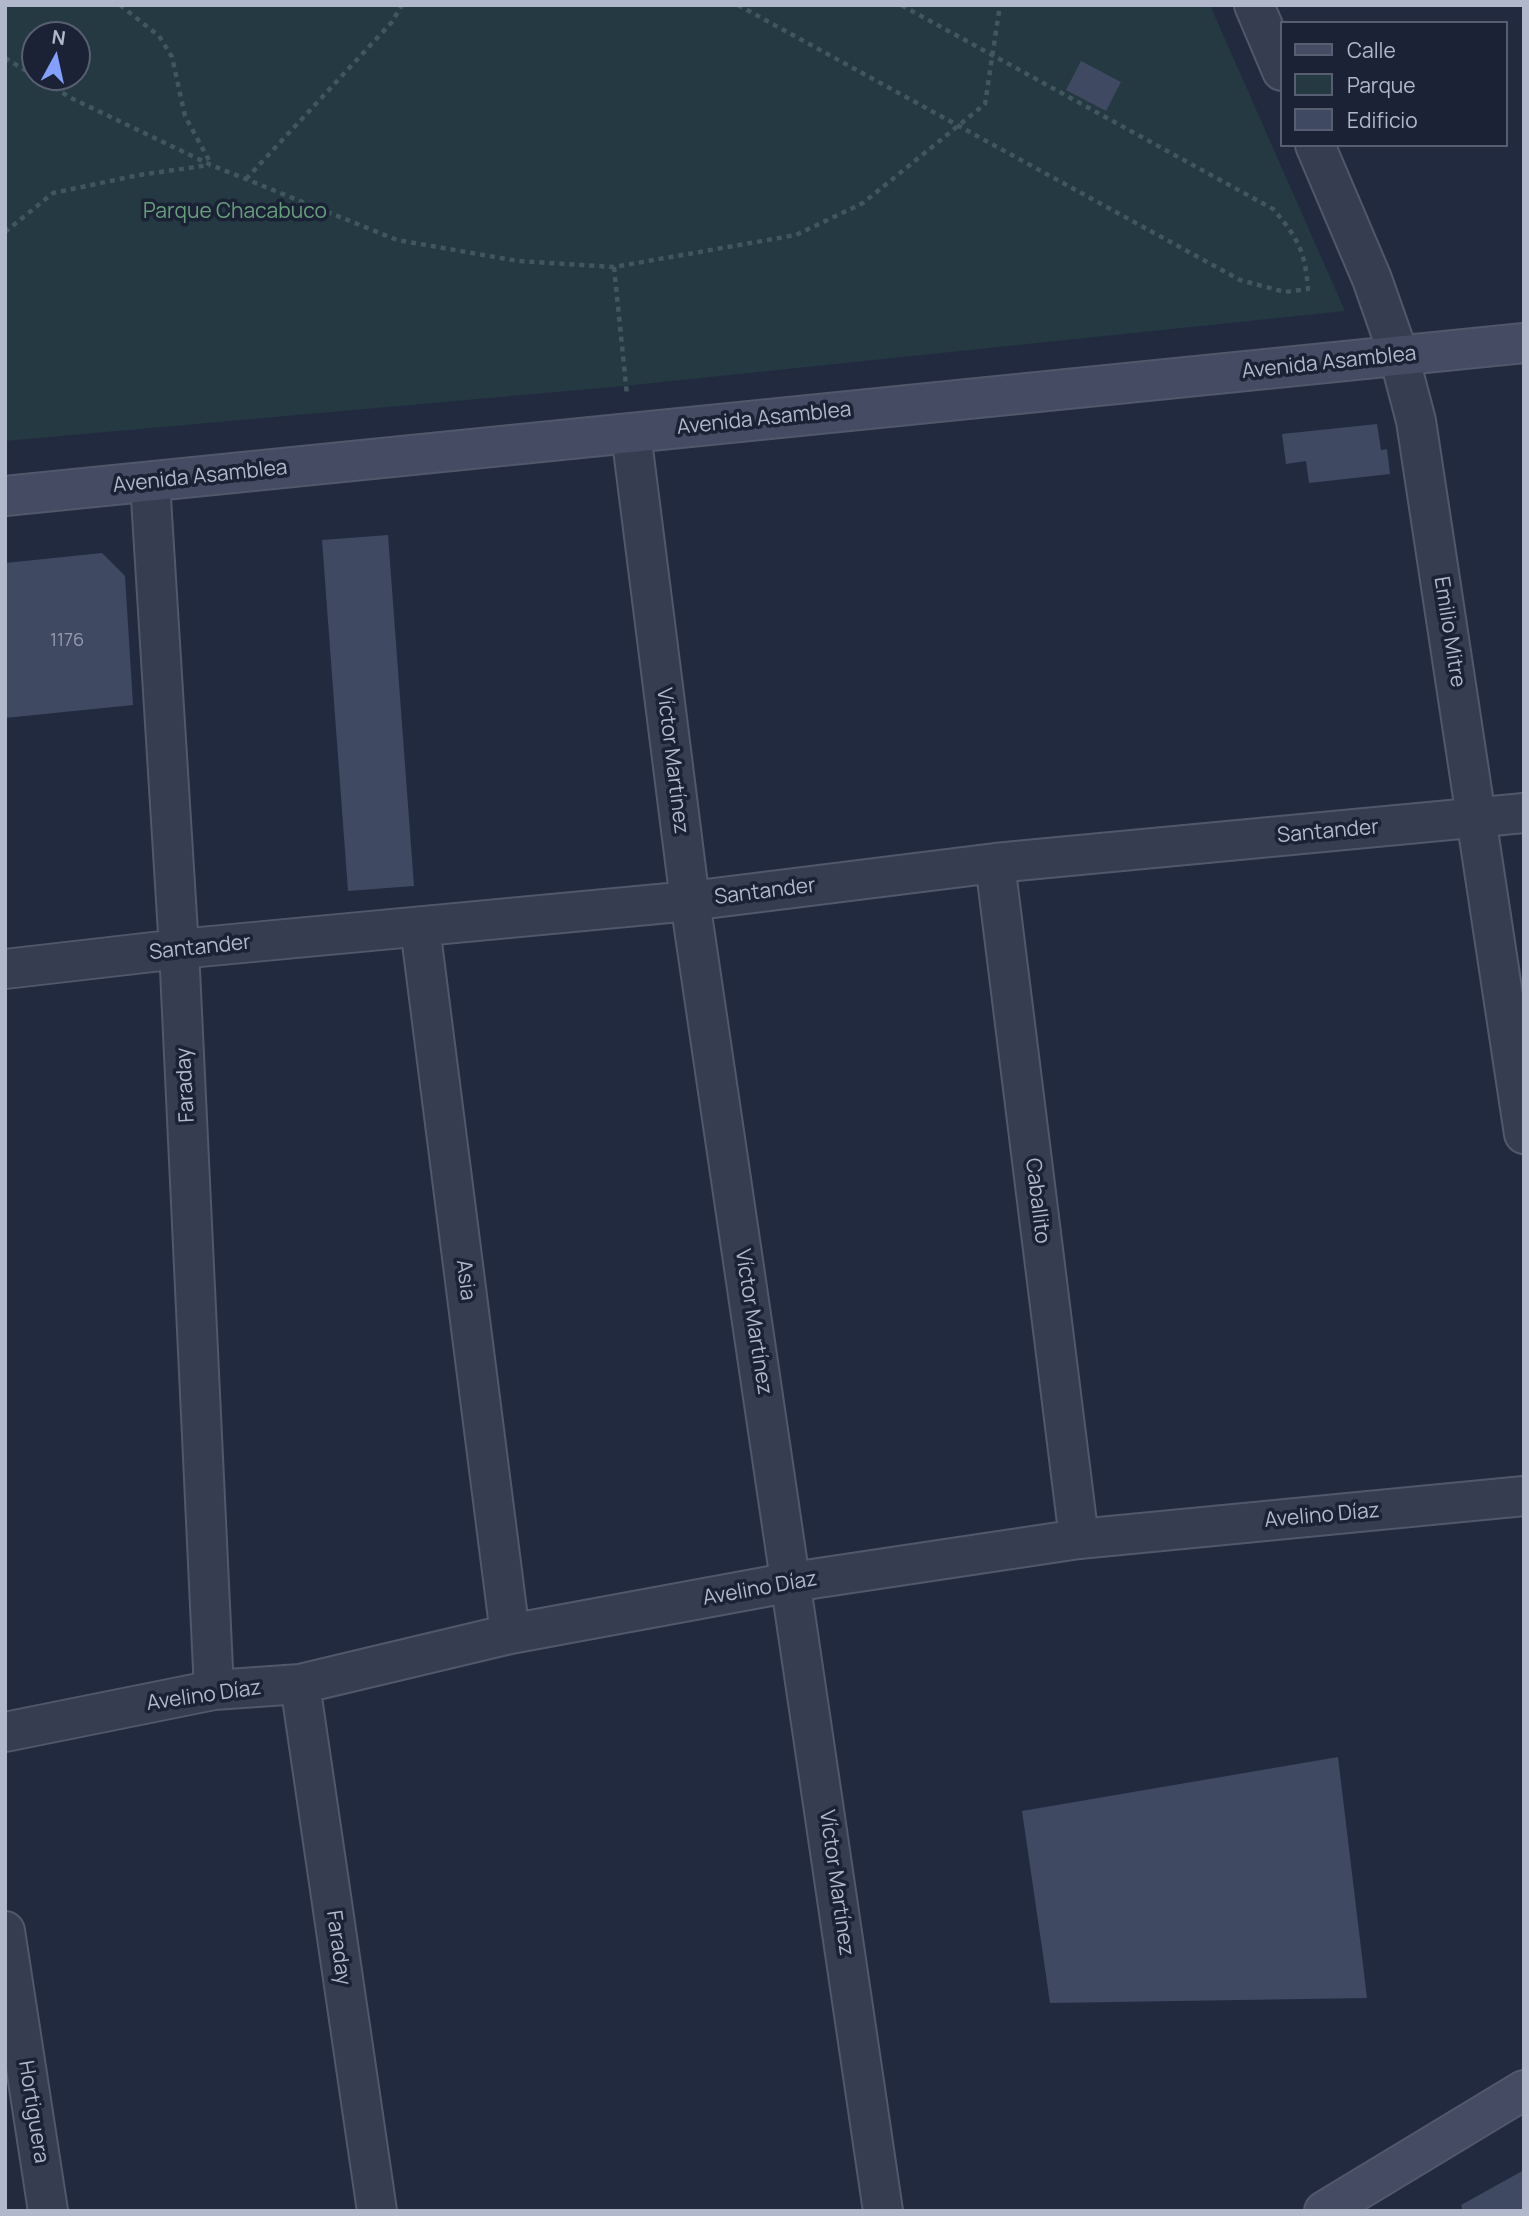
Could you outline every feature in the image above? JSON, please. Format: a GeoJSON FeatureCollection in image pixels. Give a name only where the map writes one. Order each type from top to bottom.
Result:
{"type":"FeatureCollection","features":[{"type":"Feature","properties":{"kind":"main road","name":"Avenida Asamblea"},"geometry":{"type":"LineString","coordinates":[[5,496],[1524,343]]}},
{"type":"Feature","properties":{"kind":"main road"},"geometry":{"type":"LineString","coordinates":[[1324,2211],[1524,2090]]}},
{"type":"Feature","properties":{"kind":"street"},"geometry":{"type":"LineString","coordinates":[[1254,5],[1280,66]]}},
{"type":"Feature","properties":{"kind":"street","name":"Emilio Mitre"},"geometry":{"type":"LineString","coordinates":[[1316,147],[1373,279],[1399,356],[1416,421],[1524,1134]]}},
{"type":"Feature","properties":{"kind":"street","name":"Víctor Martínez"},"geometry":{"type":"LineString","coordinates":[[631,433],[690,901],[883,2211]]}},
{"type":"Feature","properties":{"kind":"street","name":"Faraday"},"geometry":{"type":"LineString","coordinates":[[150,482],[179,949],[214,1690]]}},
{"type":"Feature","properties":{"kind":"street","name":"Santander"},"geometry":{"type":"LineString","coordinates":[[5,970],[179,949],[690,901],[995,863],[1524,813]]}},
{"type":"Feature","properties":{"kind":"street","name":"Caballito"},"geometry":{"type":"LineString","coordinates":[[995,863],[1079,1539]]}},
{"type":"Feature","properties":{"kind":"street","name":"Asia"},"geometry":{"type":"LineString","coordinates":[[420,927],[510,1634]]}},
{"type":"Feature","properties":{"kind":"street","name":"Avelino Díaz"},"geometry":{"type":"LineString","coordinates":[[5,1732],[214,1690],[300,1684],[510,1634],[792,1583],[1079,1539],[1524,1496]]}},
{"type":"Feature","properties":{"kind":"street","name":"Faraday"},"geometry":{"type":"LineString","coordinates":[[300,1684],[377,2211]]}},
{"type":"Feature","properties":{"kind":"street","name":"Hortiguera"},"geometry":{"type":"LineString","coordinates":[[5,1931],[48,2211]]}},
{"type":"Feature","properties":{"kind":"path"},"geometry":{"type":"LineString","coordinates":[[120,5],[159,36],[172,57],[185,116],[211,165]]}},
{"type":"Feature","properties":{"kind":"path"},"geometry":{"type":"LineString","coordinates":[[246,179],[392,22],[402,5]]}},
{"type":"Feature","properties":{"kind":"path"},"geometry":{"type":"LineString","coordinates":[[738,5],[1240,280],[1285,292],[1308,289],[1306,264],[1298,237],[1273,209],[901,5]]}},
{"type":"Feature","properties":{"kind":"path"},"geometry":{"type":"LineString","coordinates":[[60,91],[211,165],[397,240],[518,261],[614,267],[796,235],[863,203],[985,104],[1000,5]]}},
{"type":"Feature","properties":{"kind":"path"},"geometry":{"type":"LineString","coordinates":[[5,58],[21,67]]}},
{"type":"Feature","properties":{"kind":"path"},"geometry":{"type":"LineString","coordinates":[[5,232],[53,193],[139,175],[211,165]]}},
{"type":"Feature","properties":{"kind":"path"},"geometry":{"type":"LineString","coordinates":[[614,267],[631,433]]}},
{"type":"Feature","properties":{"kind":"green space","name":"Parque Chacabuco"},"geometry":{"type":"Polygon","coordinates":[[[5,5],[1210,5],[1345,311],[624,386],[5,441],[5,5]]]}},
{"type":"Feature","properties":{"kind":"building"},"geometry":{"type":"Polygon","coordinates":[[[1081,61],[1121,82],[1106,111],[1066,90],[1081,61]]]}},
{"type":"Feature","properties":{"kind":"building"},"geometry":{"type":"Polygon","coordinates":[[[1377,424],[1381,450],[1387,449],[1390,474],[1309,483],[1306,461],[1286,464],[1282,434],[1377,424]]]}},
{"type":"Feature","properties":{"kind":"building"},"geometry":{"type":"Polygon","coordinates":[[[388,535],[414,886],[348,891],[322,540],[388,535]]]}},
{"type":"Feature","properties":{"kind":"building"},"geometry":{"type":"Polygon","coordinates":[[[102,553],[125,576],[133,705],[5,718],[5,563],[102,553]]]}},
{"type":"Feature","properties":{"kind":"building"},"geometry":{"type":"Polygon","coordinates":[[[1338,1757],[1367,1998],[1050,2003],[1022,1811],[1338,1757]]]}},
{"type":"Feature","properties":{"kind":"building"},"geometry":{"type":"Polygon","coordinates":[[[1524,2170],[1524,2211],[1463,2211],[1461,2205],[1524,2170]]]}}]}
